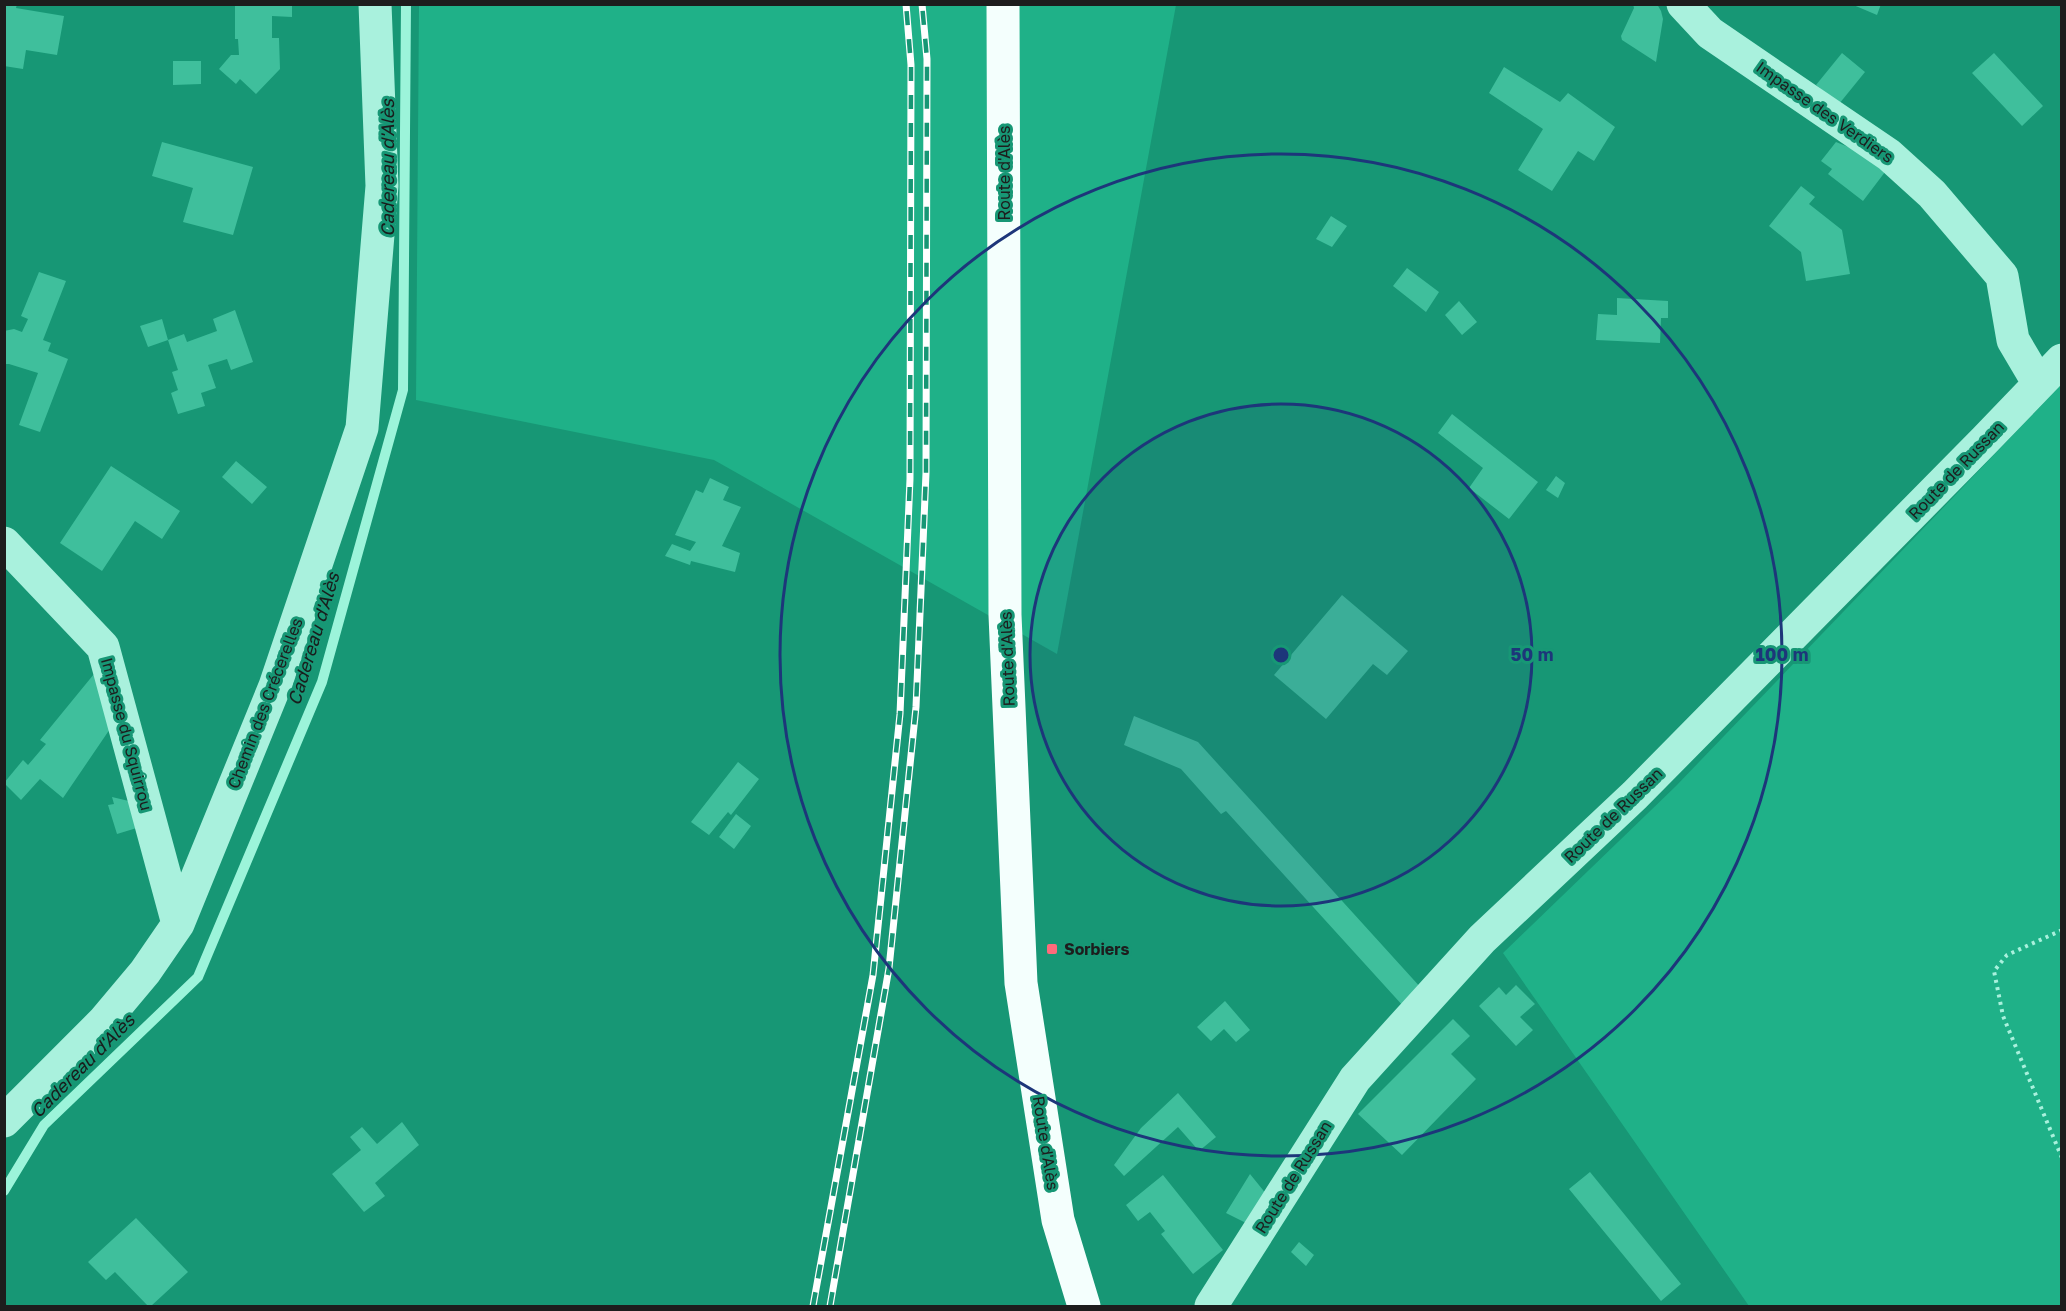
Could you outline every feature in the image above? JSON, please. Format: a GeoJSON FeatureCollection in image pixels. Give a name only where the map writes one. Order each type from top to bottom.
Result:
{"type":"FeatureCollection","features":[{"type":"Feature","properties":{"kind":"main road","name":"Route d'Alès"},"geometry":{"type":"LineString","coordinates":[[1003,4],[1005,615],[1021,983],[1058,1220],[1084,1306]]}},
{"type":"Feature","properties":{"kind":"street","name":"Chemin des Crécerelles"},"geometry":{"type":"LineString","coordinates":[[4,1121],[103,1022],[145,972],[178,924],[275,686],[362,428],[382,186],[375,4]]}},
{"type":"Feature","properties":{"kind":"street","name":"Impasse des Verdiers"},"geometry":{"type":"LineString","coordinates":[[1683,4],[1710,33],[1889,154],[1932,194],[2002,276],[2013,340],[2039,384]]}},
{"type":"Feature","properties":{"kind":"street","name":"Route de Russan"},"geometry":{"type":"LineString","coordinates":[[1211,1306],[1354,1079],[1482,939],[1635,795],[1985,441],[2061,360]]}},
{"type":"Feature","properties":{"kind":"street","name":"Impasse du Squirrou"},"geometry":{"type":"LineString","coordinates":[[4,543],[103,648],[178,924]]}},
{"type":"Feature","properties":{"kind":"path"},"geometry":{"type":"LineString","coordinates":[[2061,930],[2007,955],[1994,971],[2003,1016],[2061,1158]]}},
{"type":"Feature","properties":{"kind":"green space"},"geometry":{"type":"Polygon","coordinates":[[[419,5],[1176,5],[1057,654],[714,460],[416,400],[419,5]]]}},
{"type":"Feature","properties":{"kind":"green space"},"geometry":{"type":"Polygon","coordinates":[[[2061,385],[2061,1306],[1749,1306],[1503,953],[1676,786],[2061,385]]]}},
{"type":"Feature","properties":{"kind":"building"},"geometry":{"type":"Polygon","coordinates":[[[4,4],[17,4],[16,8],[64,16],[57,55],[26,50],[23,69],[4,66],[4,4]]]}},
{"type":"Feature","properties":{"kind":"building"},"geometry":{"type":"Polygon","coordinates":[[[235,4],[292,4],[292,17],[272,16],[272,38],[279,38],[280,69],[256,94],[240,79],[236,84],[219,69],[231,55],[239,55],[238,39],[235,39],[235,4]]]}},
{"type":"Feature","properties":{"kind":"building"},"geometry":{"type":"Polygon","coordinates":[[[1633,4],[1657,4],[1661,11],[1663,19],[1656,62],[1622,40],[1621,36],[1634,8],[1633,4]]]}},
{"type":"Feature","properties":{"kind":"building"},"geometry":{"type":"Polygon","coordinates":[[[1851,4],[1881,4],[1877,15],[1851,4]]]}},
{"type":"Feature","properties":{"kind":"building"},"geometry":{"type":"Polygon","coordinates":[[[1842,53],[1865,72],[1839,104],[1816,85],[1842,53]]]}},
{"type":"Feature","properties":{"kind":"building"},"geometry":{"type":"Polygon","coordinates":[[[1994,53],[2043,106],[2022,126],[1972,73],[1994,53]]]}},
{"type":"Feature","properties":{"kind":"building"},"geometry":{"type":"Polygon","coordinates":[[[173,61],[201,61],[201,84],[173,85],[173,61]]]}},
{"type":"Feature","properties":{"kind":"building"},"geometry":{"type":"Polygon","coordinates":[[[1504,67],[1560,102],[1568,93],[1615,127],[1594,161],[1578,151],[1552,191],[1518,170],[1543,129],[1489,93],[1504,67]]]}},
{"type":"Feature","properties":{"kind":"building"},"geometry":{"type":"Polygon","coordinates":[[[162,142],[253,167],[233,235],[183,222],[193,188],[152,176],[162,142]]]}},
{"type":"Feature","properties":{"kind":"building"},"geometry":{"type":"Polygon","coordinates":[[[1836,142],[1861,152],[1885,172],[1863,201],[1828,174],[1832,169],[1821,161],[1836,142]]]}},
{"type":"Feature","properties":{"kind":"building"},"geometry":{"type":"Polygon","coordinates":[[[1801,186],[1815,197],[1809,204],[1842,230],[1850,274],[1806,281],[1801,252],[1769,226],[1801,186]]]}},
{"type":"Feature","properties":{"kind":"building"},"geometry":{"type":"Polygon","coordinates":[[[1331,216],[1347,226],[1332,247],[1316,239],[1331,216]]]}},
{"type":"Feature","properties":{"kind":"building"},"geometry":{"type":"Polygon","coordinates":[[[1407,268],[1439,292],[1426,312],[1393,286],[1407,268]]]}},
{"type":"Feature","properties":{"kind":"building"},"geometry":{"type":"Polygon","coordinates":[[[39,272],[66,281],[43,340],[51,343],[48,351],[68,359],[40,432],[19,425],[38,373],[4,364],[4,331],[14,329],[22,332],[28,319],[21,316],[39,272]]]}},
{"type":"Feature","properties":{"kind":"building"},"geometry":{"type":"Polygon","coordinates":[[[1617,298],[1668,301],[1668,318],[1661,318],[1660,343],[1596,340],[1598,314],[1617,315],[1617,298]]]}},
{"type":"Feature","properties":{"kind":"building"},"geometry":{"type":"Polygon","coordinates":[[[1459,301],[1477,322],[1462,335],[1445,315],[1459,301]]]}},
{"type":"Feature","properties":{"kind":"building"},"geometry":{"type":"Polygon","coordinates":[[[235,310],[253,362],[231,370],[227,359],[208,365],[216,388],[201,393],[205,406],[178,414],[171,393],[178,390],[172,372],[178,370],[168,340],[184,334],[187,342],[217,331],[213,319],[235,310]]]}},
{"type":"Feature","properties":{"kind":"building"},"geometry":{"type":"Polygon","coordinates":[[[162,319],[168,340],[148,347],[140,326],[162,319]]]}},
{"type":"Feature","properties":{"kind":"building"},"geometry":{"type":"Polygon","coordinates":[[[1452,414],[1538,482],[1509,519],[1469,488],[1483,468],[1438,433],[1452,414]]]}},
{"type":"Feature","properties":{"kind":"building"},"geometry":{"type":"Polygon","coordinates":[[[236,461],[267,487],[252,504],[222,477],[236,461]]]}},
{"type":"Feature","properties":{"kind":"building"},"geometry":{"type":"Polygon","coordinates":[[[111,466],[180,511],[162,539],[135,521],[102,571],[60,543],[111,466]]]}},
{"type":"Feature","properties":{"kind":"building"},"geometry":{"type":"Polygon","coordinates":[[[1556,476],[1565,483],[1558,498],[1546,490],[1556,476]]]}},
{"type":"Feature","properties":{"kind":"building"},"geometry":{"type":"Polygon","coordinates":[[[710,478],[729,487],[723,500],[741,507],[722,546],[740,553],[735,572],[691,561],[690,565],[665,556],[672,544],[690,551],[696,542],[675,535],[696,490],[703,493],[710,478]]]}},
{"type":"Feature","properties":{"kind":"building"},"geometry":{"type":"Polygon","coordinates":[[[1342,595],[1408,651],[1387,675],[1373,664],[1326,719],[1274,675],[1342,595]]]}},
{"type":"Feature","properties":{"kind":"building"},"geometry":{"type":"Polygon","coordinates":[[[94,674],[112,726],[63,798],[40,779],[21,800],[4,783],[23,760],[28,765],[46,744],[40,740],[94,674]]]}},
{"type":"Feature","properties":{"kind":"building"},"geometry":{"type":"Polygon","coordinates":[[[1134,716],[1198,742],[1422,989],[1404,1007],[1226,811],[1221,814],[1181,769],[1124,745],[1134,716]]]}},
{"type":"Feature","properties":{"kind":"building"},"geometry":{"type":"Polygon","coordinates":[[[738,762],[759,779],[731,815],[728,812],[709,835],[691,822],[738,762]]]}},
{"type":"Feature","properties":{"kind":"building"},"geometry":{"type":"Polygon","coordinates":[[[112,797],[133,802],[140,827],[117,834],[108,805],[114,804],[112,797]]]}},
{"type":"Feature","properties":{"kind":"building"},"geometry":{"type":"Polygon","coordinates":[[[736,814],[751,826],[734,849],[719,837],[736,814]]]}},
{"type":"Feature","properties":{"kind":"building"},"geometry":{"type":"Polygon","coordinates":[[[1516,985],[1535,1004],[1520,1017],[1533,1030],[1516,1046],[1479,1006],[1499,987],[1506,995],[1516,985]]]}},
{"type":"Feature","properties":{"kind":"building"},"geometry":{"type":"Polygon","coordinates":[[[1225,1001],[1250,1030],[1236,1042],[1224,1029],[1211,1041],[1197,1027],[1225,1001]]]}},
{"type":"Feature","properties":{"kind":"building"},"geometry":{"type":"Polygon","coordinates":[[[1453,1019],[1470,1036],[1451,1054],[1476,1079],[1402,1155],[1358,1114],[1453,1019]]]}},
{"type":"Feature","properties":{"kind":"building"},"geometry":{"type":"Polygon","coordinates":[[[1178,1093],[1216,1137],[1199,1151],[1178,1127],[1124,1176],[1114,1165],[1141,1128],[1178,1093]]]}},
{"type":"Feature","properties":{"kind":"building"},"geometry":{"type":"Polygon","coordinates":[[[402,1122],[419,1145],[375,1183],[385,1196],[364,1212],[332,1174],[361,1150],[350,1137],[362,1127],[377,1144],[402,1122]]]}},
{"type":"Feature","properties":{"kind":"building"},"geometry":{"type":"Polygon","coordinates":[[[1590,1172],[1681,1284],[1661,1301],[1569,1189],[1590,1172]]]}},
{"type":"Feature","properties":{"kind":"building"},"geometry":{"type":"Polygon","coordinates":[[[1250,1174],[1267,1195],[1248,1224],[1226,1213],[1250,1174]]]}},
{"type":"Feature","properties":{"kind":"building"},"geometry":{"type":"Polygon","coordinates":[[[1163,1175],[1223,1250],[1193,1274],[1161,1234],[1165,1231],[1150,1212],[1138,1221],[1126,1205],[1163,1175]]]}},
{"type":"Feature","properties":{"kind":"building"},"geometry":{"type":"Polygon","coordinates":[[[136,1218],[188,1272],[151,1306],[148,1306],[115,1272],[106,1280],[88,1262],[136,1218]]]}},
{"type":"Feature","properties":{"kind":"building"},"geometry":{"type":"Polygon","coordinates":[[[1299,1242],[1314,1255],[1306,1266],[1291,1252],[1299,1242]]]}},
{"type":"Feature","properties":{"kind":"waterway","name":"Cadereau d'Alès"},"geometry":{"type":"LineString","coordinates":[[4,1191],[44,1125],[198,977],[322,682],[403,390],[406,4]]}},
{"type":"Feature","properties":{"kind":"railway"},"geometry":{"type":"LineString","coordinates":[[813,1306],[873,975],[900,714],[910,479],[911,65],[906,4]]}},
{"type":"Feature","properties":{"kind":"railway"},"geometry":{"type":"LineString","coordinates":[[830,1306],[889,968],[916,707],[926,473],[927,59],[922,4]]}},
{"type":"Feature","properties":{"kind":"place","name":"Sorbiers"},"geometry":{"type":"Point","coordinates":[1052,949]}}]}
